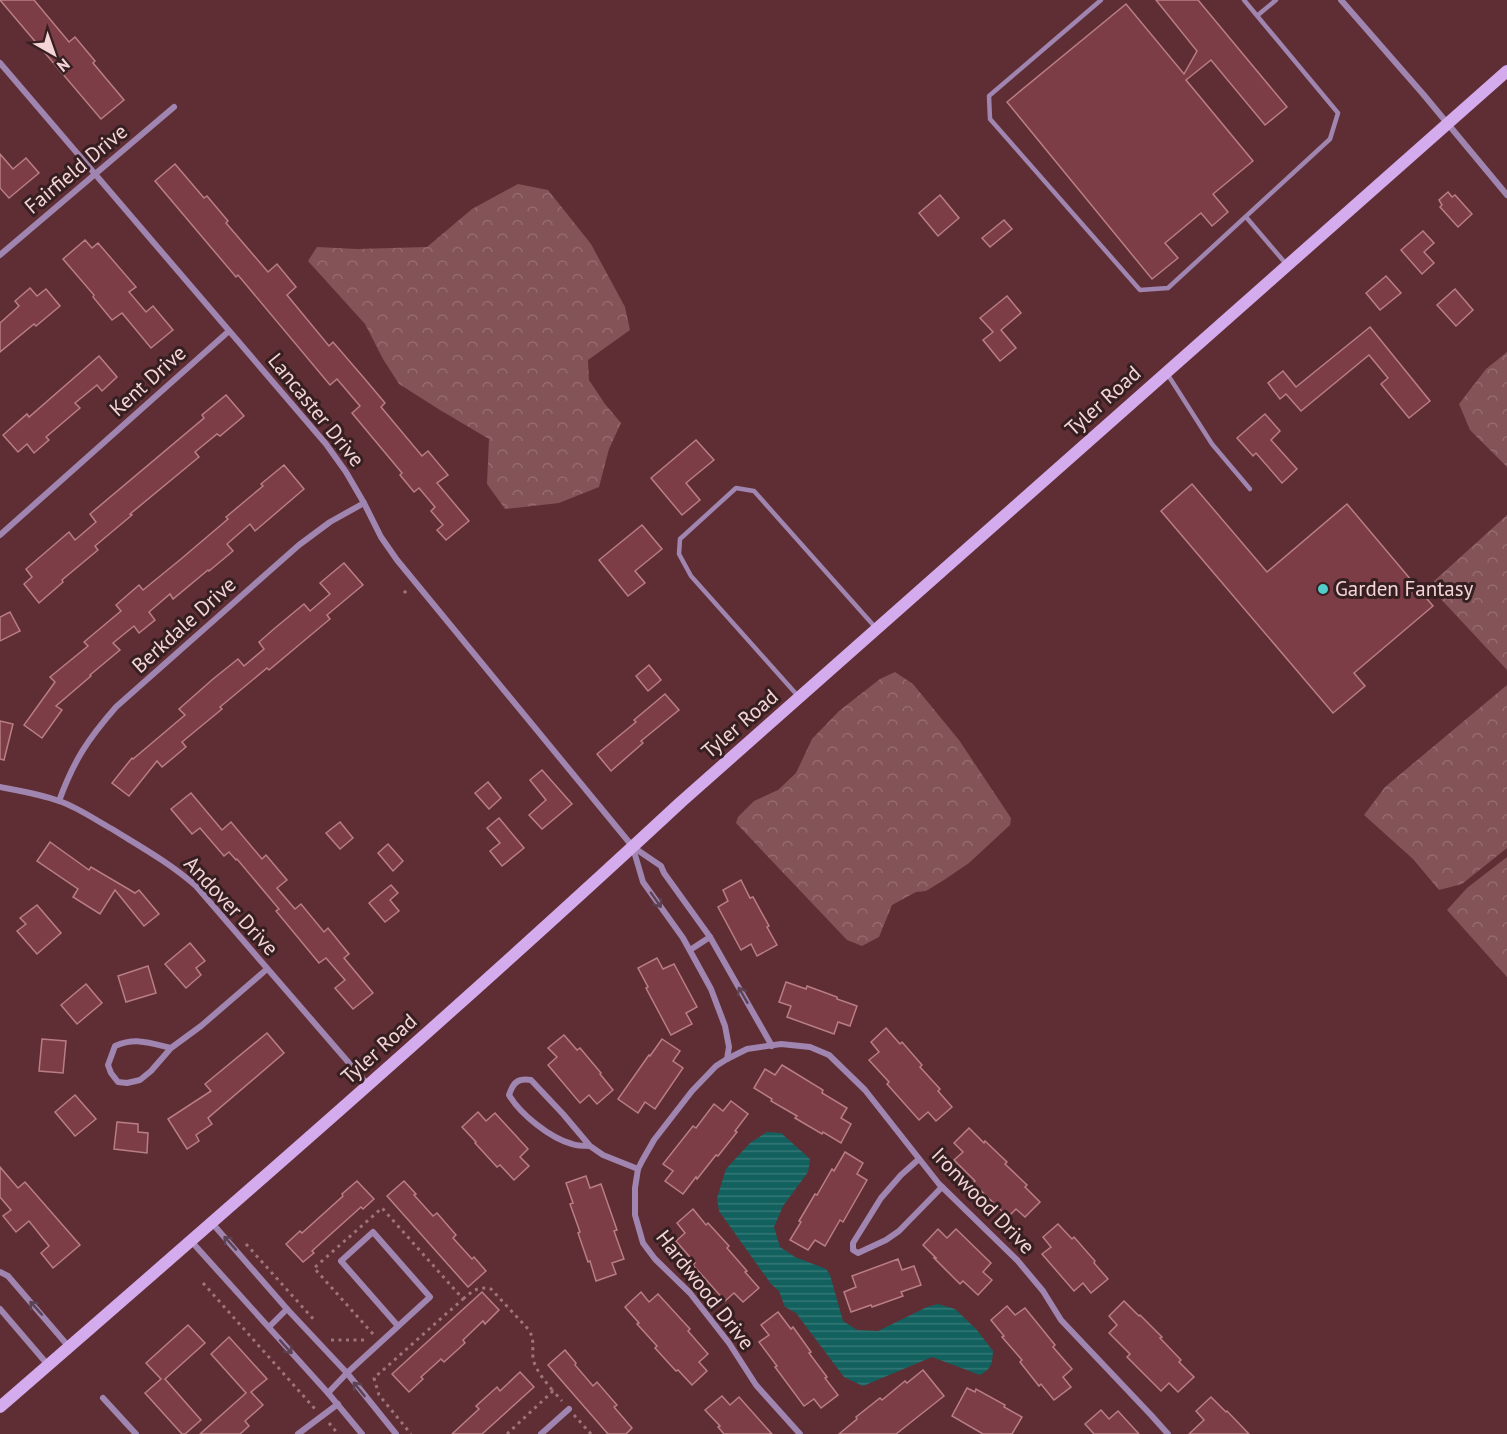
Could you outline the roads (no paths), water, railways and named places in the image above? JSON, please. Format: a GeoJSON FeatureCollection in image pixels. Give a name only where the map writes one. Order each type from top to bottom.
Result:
{"type":"FeatureCollection","features":[{"type":"Feature","properties":{"kind":"street"},"geometry":{"type":"LineString","coordinates":[[1341,0],[1507,195]]}},
{"type":"Feature","properties":{"kind":"street","name":"Lancaster Drive"},"geometry":{"type":"LineString","coordinates":[[0,63],[326,444],[346,472],[381,537],[397,560],[633,847]]}},
{"type":"Feature","properties":{"kind":"street","name":"Tyler Road"},"geometry":{"type":"LineString","coordinates":[[0,1407],[368,1085],[580,896],[681,802],[1507,71]]}},
{"type":"Feature","properties":{"kind":"street","name":"Fairfield Drive"},"geometry":{"type":"LineString","coordinates":[[0,255],[174,107]]}},
{"type":"Feature","properties":{"kind":"street","name":"Kent Drive"},"geometry":{"type":"LineString","coordinates":[[0,535],[230,331]]}},
{"type":"Feature","properties":{"kind":"street","name":"Berkdale Drive"},"geometry":{"type":"LineString","coordinates":[[59,801],[81,751],[116,707],[299,545],[330,522],[364,503]]}},
{"type":"Feature","properties":{"kind":"street","name":"Andover Drive"},"geometry":{"type":"LineString","coordinates":[[0,788],[31,793],[59,801],[79,810],[180,872],[196,886],[368,1085]]}},
{"type":"Feature","properties":{"kind":"street"},"geometry":{"type":"LineString","coordinates":[[633,847],[661,866],[710,937],[772,1046]]}},
{"type":"Feature","properties":{"kind":"street"},"geometry":{"type":"LineString","coordinates":[[633,847],[643,882],[683,938],[711,989],[725,1026],[729,1047],[727,1059]]}},
{"type":"Feature","properties":{"kind":"street"},"geometry":{"type":"LineString","coordinates":[[690,950],[710,937]]}},
{"type":"Feature","properties":{"kind":"street"},"geometry":{"type":"LineString","coordinates":[[171,1048],[141,1041],[123,1042],[115,1046],[108,1065],[118,1082],[127,1083],[140,1080],[171,1048],[201,1026],[267,969]]}},
{"type":"Feature","properties":{"kind":"street","name":"Ironwood Drive"},"geometry":{"type":"LineString","coordinates":[[747,1049],[781,1044],[810,1047],[829,1055],[865,1090],[942,1187],[1017,1260],[1043,1291],[1061,1320],[1168,1434]]}},
{"type":"Feature","properties":{"kind":"street","name":"Hardwood Drive"},"geometry":{"type":"LineString","coordinates":[[747,1049],[716,1066],[692,1091],[654,1140],[638,1169],[635,1215],[643,1242],[655,1259],[690,1293],[729,1343],[756,1385],[800,1434]]}},
{"type":"Feature","properties":{"kind":"street"},"geometry":{"type":"LineString","coordinates":[[590,1146],[572,1144],[554,1136],[535,1123],[513,1103],[509,1095],[512,1087],[523,1079],[531,1080],[590,1146],[603,1155],[638,1169]]}},
{"type":"Feature","properties":{"kind":"street"},"geometry":{"type":"LineString","coordinates":[[919,1159],[880,1198],[853,1243],[853,1250],[858,1253],[899,1231],[942,1187]]}},
{"type":"Feature","properties":{"kind":"street"},"geometry":{"type":"LineString","coordinates":[[212,1223],[347,1373],[396,1434]]}},
{"type":"Feature","properties":{"kind":"street"},"geometry":{"type":"LineString","coordinates":[[328,1393],[430,1297],[373,1232],[341,1261],[398,1326]]}},
{"type":"Feature","properties":{"kind":"street"},"geometry":{"type":"LineString","coordinates":[[190,1241],[338,1404],[362,1434]]}},
{"type":"Feature","properties":{"kind":"street"},"geometry":{"type":"LineString","coordinates":[[0,1272],[8,1276],[69,1347]]}},
{"type":"Feature","properties":{"kind":"street"},"geometry":{"type":"LineString","coordinates":[[0,1308],[48,1365]]}},
{"type":"Feature","properties":{"kind":"street"},"geometry":{"type":"LineString","coordinates":[[269,1327],[287,1309]]}},
{"type":"Feature","properties":{"kind":"street"},"geometry":{"type":"LineString","coordinates":[[103,1398],[136,1434]]}},
{"type":"Feature","properties":{"kind":"street"},"geometry":{"type":"LineString","coordinates":[[298,1434],[338,1404]]}},
{"type":"Feature","properties":{"kind":"street"},"geometry":{"type":"LineString","coordinates":[[541,1434],[568,1409]]}},
{"type":"Feature","properties":{"kind":"lane"},"geometry":{"type":"LineString","coordinates":[[1101,0],[989,96],[990,119],[1140,290],[1168,288],[1330,139],[1338,113],[1244,0]]}},
{"type":"Feature","properties":{"kind":"lane"},"geometry":{"type":"LineString","coordinates":[[1258,15],[1276,0]]}},
{"type":"Feature","properties":{"kind":"lane"},"geometry":{"type":"LineString","coordinates":[[1246,217],[1287,265]]}},
{"type":"Feature","properties":{"kind":"lane"},"geometry":{"type":"LineString","coordinates":[[1166,372],[1212,444],[1250,489]]}},
{"type":"Feature","properties":{"kind":"lane"},"geometry":{"type":"LineString","coordinates":[[800,698],[691,576],[679,554],[680,539],[736,488],[754,491],[877,629]]}},
{"type":"Feature","properties":{"kind":"water"},"geometry":{"type":"Polygon","coordinates":[[[767,1132],[781,1133],[810,1159],[808,1172],[783,1206],[774,1227],[780,1247],[795,1257],[826,1269],[830,1275],[843,1321],[857,1330],[878,1331],[927,1307],[938,1304],[955,1309],[976,1329],[993,1351],[992,1362],[987,1370],[980,1375],[932,1357],[863,1386],[844,1377],[796,1313],[785,1307],[779,1291],[771,1284],[719,1211],[717,1198],[726,1169],[750,1143],[767,1132]]]}},
{"type":"Feature","properties":{"kind":"place","name":"Garden Fantasy"},"geometry":{"type":"Point","coordinates":[1323,589]}}]}
